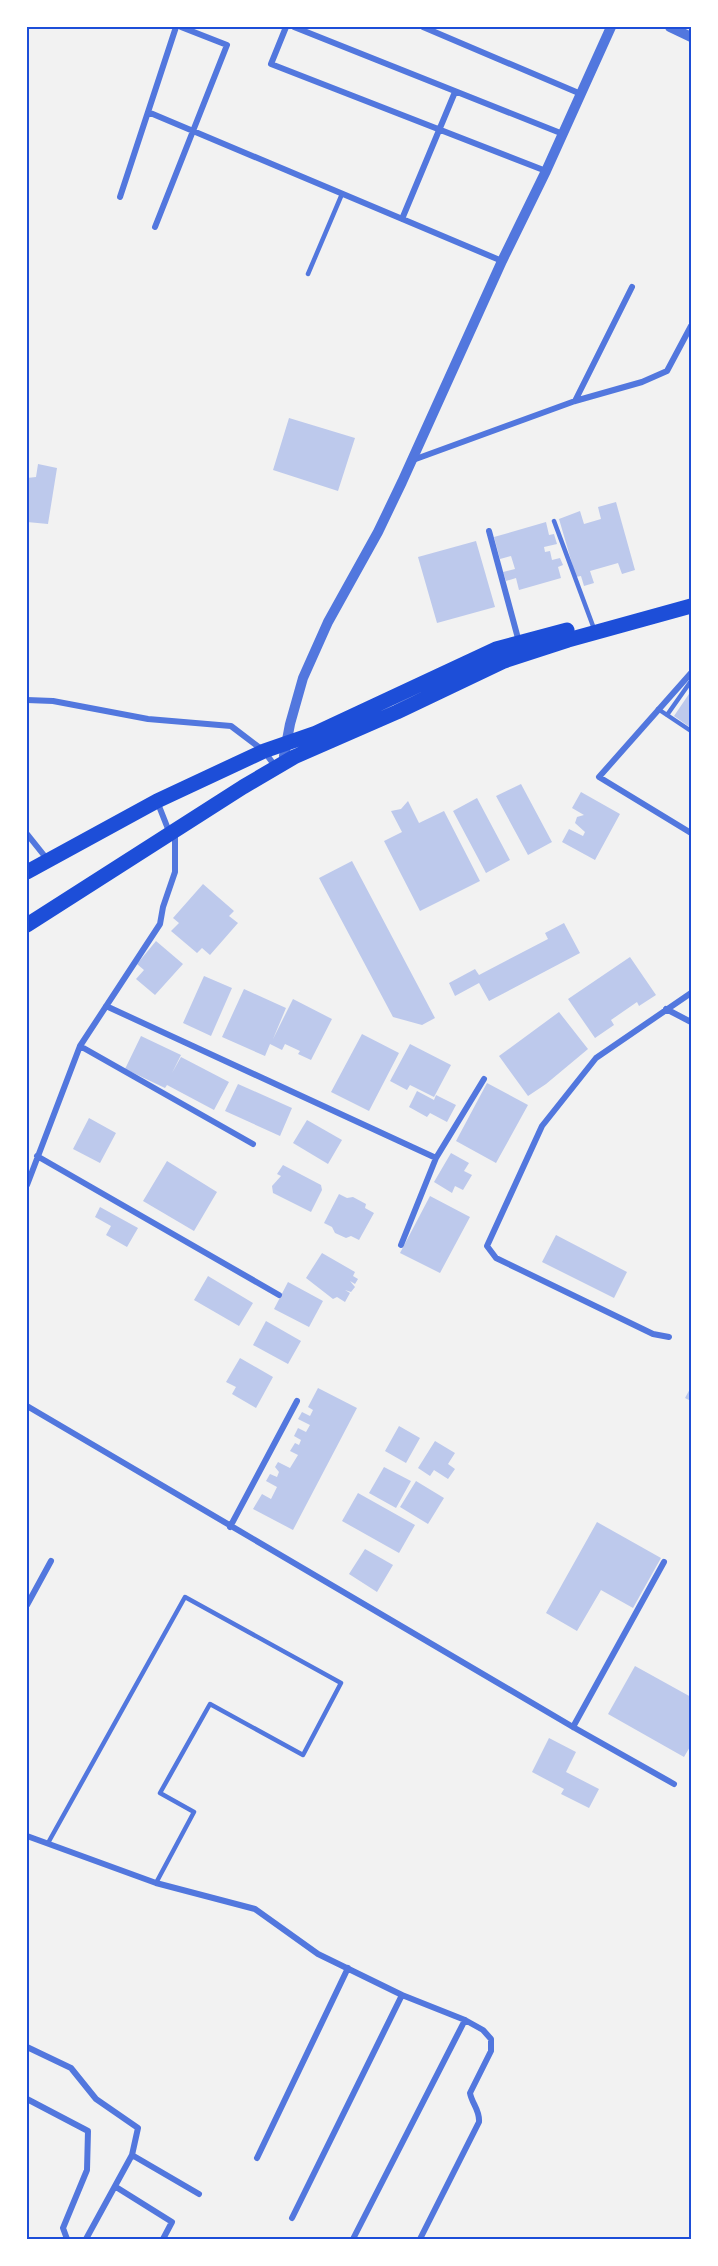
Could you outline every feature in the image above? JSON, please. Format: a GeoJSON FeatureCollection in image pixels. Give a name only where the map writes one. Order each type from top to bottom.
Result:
{"type":"FeatureCollection","features":[{"type":"Feature","properties":{"kind":"main road"},"geometry":{"type":"LineString","coordinates":[[27,872],[157,801],[264,751],[316,733],[448,670],[519,642],[593,626],[691,599]]}},
{"type":"Feature","properties":{"kind":"main road"},"geometry":{"type":"LineString","coordinates":[[27,926],[280,764],[504,662],[567,640],[691,606]]}},
{"type":"Feature","properties":{"kind":"street"},"geometry":{"type":"LineString","coordinates":[[120,197],[178,27],[227,45],[155,227]]}},
{"type":"Feature","properties":{"kind":"street"},"geometry":{"type":"LineString","coordinates":[[286,27],[271,64],[546,171]]}},
{"type":"Feature","properties":{"kind":"street"},"geometry":{"type":"LineString","coordinates":[[294,27],[562,134]]}},
{"type":"Feature","properties":{"kind":"street"},"geometry":{"type":"LineString","coordinates":[[423,27],[581,94]]}},
{"type":"Feature","properties":{"kind":"street"},"geometry":{"type":"LineString","coordinates":[[27,700],[53,701],[148,719],[231,726],[280,764],[303,678],[328,622],[378,532],[412,461],[611,27]]}},
{"type":"Feature","properties":{"kind":"street"},"geometry":{"type":"LineString","coordinates":[[670,27],[691,37]]}},
{"type":"Feature","properties":{"kind":"street"},"geometry":{"type":"LineString","coordinates":[[402,219],[455,92]]}},
{"type":"Feature","properties":{"kind":"street"},"geometry":{"type":"LineString","coordinates":[[148,112],[502,261]]}},
{"type":"Feature","properties":{"kind":"street"},"geometry":{"type":"LineString","coordinates":[[575,401],[632,286]]}},
{"type":"Feature","properties":{"kind":"street"},"geometry":{"type":"LineString","coordinates":[[412,461],[575,401],[642,382],[667,371],[691,326]]}},
{"type":"Feature","properties":{"kind":"street"},"geometry":{"type":"LineString","coordinates":[[489,531],[519,642]]}},
{"type":"Feature","properties":{"kind":"street"},"geometry":{"type":"LineString","coordinates":[[691,673],[599,777],[691,832]]}},
{"type":"Feature","properties":{"kind":"street"},"geometry":{"type":"LineString","coordinates":[[27,1185],[80,1046],[160,924],[163,907],[176,872],[175,837],[170,834],[157,801]]}},
{"type":"Feature","properties":{"kind":"street"},"geometry":{"type":"LineString","coordinates":[[27,834],[48,859]]}},
{"type":"Feature","properties":{"kind":"street"},"geometry":{"type":"LineString","coordinates":[[669,1337],[652,1334],[496,1258],[487,1246],[542,1126],[596,1058],[691,993]]}},
{"type":"Feature","properties":{"kind":"street"},"geometry":{"type":"LineString","coordinates":[[106,1006],[436,1158]]}},
{"type":"Feature","properties":{"kind":"street"},"geometry":{"type":"LineString","coordinates":[[666,1010],[691,1022]]}},
{"type":"Feature","properties":{"kind":"street"},"geometry":{"type":"LineString","coordinates":[[80,1046],[253,1144]]}},
{"type":"Feature","properties":{"kind":"street"},"geometry":{"type":"LineString","coordinates":[[401,1245],[436,1158],[484,1079]]}},
{"type":"Feature","properties":{"kind":"street"},"geometry":{"type":"LineString","coordinates":[[37,1156],[279,1295]]}},
{"type":"Feature","properties":{"kind":"street"},"geometry":{"type":"LineString","coordinates":[[230,1527],[297,1401]]}},
{"type":"Feature","properties":{"kind":"street"},"geometry":{"type":"LineString","coordinates":[[27,1406],[230,1527],[674,1784]]}},
{"type":"Feature","properties":{"kind":"street"},"geometry":{"type":"LineString","coordinates":[[27,1605],[51,1562]]}},
{"type":"Feature","properties":{"kind":"street"},"geometry":{"type":"LineString","coordinates":[[573,1727],[664,1562]]}},
{"type":"Feature","properties":{"kind":"street"},"geometry":{"type":"LineString","coordinates":[[27,1836],[156,1883],[255,1909],[318,1954],[402,1995],[465,2020],[489,2034],[493,2045],[470,2093],[471,2100],[478,2110],[479,2122],[420,2239]]}},
{"type":"Feature","properties":{"kind":"street"},"geometry":{"type":"LineString","coordinates":[[256,2158],[348,1968]]}},
{"type":"Feature","properties":{"kind":"street"},"geometry":{"type":"LineString","coordinates":[[292,2218],[402,1995]]}},
{"type":"Feature","properties":{"kind":"street"},"geometry":{"type":"LineString","coordinates":[[352,2239],[465,2020]]}},
{"type":"Feature","properties":{"kind":"street"},"geometry":{"type":"LineString","coordinates":[[27,2047],[71,2067],[96,2099],[138,2128],[132,2155],[87,2239]]}},
{"type":"Feature","properties":{"kind":"street"},"geometry":{"type":"LineString","coordinates":[[27,2099],[88,2131],[87,2170],[63,2228],[67,2239]]}},
{"type":"Feature","properties":{"kind":"street"},"geometry":{"type":"LineString","coordinates":[[132,2155],[199,2194]]}},
{"type":"Feature","properties":{"kind":"street"},"geometry":{"type":"LineString","coordinates":[[116,2187],[172,2222],[163,2239]]}},
{"type":"Feature","properties":{"kind":"lane"},"geometry":{"type":"LineString","coordinates":[[308,274],[342,194]]}},
{"type":"Feature","properties":{"kind":"lane"},"geometry":{"type":"LineString","coordinates":[[554,521],[593,626]]}},
{"type":"Feature","properties":{"kind":"lane"},"geometry":{"type":"LineString","coordinates":[[667,715],[691,681]]}},
{"type":"Feature","properties":{"kind":"lane"},"geometry":{"type":"LineString","coordinates":[[658,709],[691,731]]}},
{"type":"Feature","properties":{"kind":"lane"},"geometry":{"type":"LineString","coordinates":[[48,1843],[185,1597],[340,1683],[303,1755],[210,1704],[160,1793],[194,1812],[156,1883]]}},
{"type":"Feature","properties":{"kind":"building"},"geometry":{"type":"Polygon","coordinates":[[[289,418],[355,438],[338,491],[273,470],[289,418]]]}},
{"type":"Feature","properties":{"kind":"building"},"geometry":{"type":"Polygon","coordinates":[[[38,464],[57,468],[48,524],[27,522],[27,478],[36,477],[38,464]]]}},
{"type":"Feature","properties":{"kind":"building"},"geometry":{"type":"Polygon","coordinates":[[[616,502],[635,570],[622,574],[618,563],[590,571],[594,583],[584,586],[581,576],[576,577],[559,519],[580,511],[584,524],[601,519],[598,507],[616,502]]]}},
{"type":"Feature","properties":{"kind":"building"},"geometry":{"type":"Polygon","coordinates":[[[546,522],[549,535],[554,534],[557,544],[544,547],[545,552],[550,551],[552,560],[560,558],[563,565],[558,567],[561,578],[519,590],[516,578],[506,581],[503,572],[515,569],[511,556],[500,559],[494,537],[546,522]]]}},
{"type":"Feature","properties":{"kind":"building"},"geometry":{"type":"Polygon","coordinates":[[[476,541],[495,607],[437,623],[418,557],[476,541]]]}},
{"type":"Feature","properties":{"kind":"building"},"geometry":{"type":"Polygon","coordinates":[[[691,691],[691,728],[674,716],[691,691]]]}},
{"type":"Feature","properties":{"kind":"building"},"geometry":{"type":"Polygon","coordinates":[[[521,784],[552,842],[528,855],[496,796],[521,784]]]}},
{"type":"Feature","properties":{"kind":"building"},"geometry":{"type":"Polygon","coordinates":[[[581,792],[620,814],[595,860],[562,842],[569,829],[583,836],[585,832],[575,823],[577,817],[584,815],[572,808],[581,792]]]}},
{"type":"Feature","properties":{"kind":"building"},"geometry":{"type":"Polygon","coordinates":[[[477,798],[510,860],[486,873],[453,811],[477,798]]]}},
{"type":"Feature","properties":{"kind":"building"},"geometry":{"type":"Polygon","coordinates":[[[408,801],[419,823],[444,811],[480,881],[420,911],[384,841],[402,832],[391,811],[401,809],[408,801]]]}},
{"type":"Feature","properties":{"kind":"building"},"geometry":{"type":"Polygon","coordinates":[[[352,861],[435,1018],[422,1025],[393,1017],[319,878],[352,861]]]}},
{"type":"Feature","properties":{"kind":"building"},"geometry":{"type":"Polygon","coordinates":[[[203,884],[234,911],[229,916],[238,923],[210,955],[202,948],[197,953],[171,931],[179,923],[173,918],[203,884]]]}},
{"type":"Feature","properties":{"kind":"building"},"geometry":{"type":"Polygon","coordinates":[[[564,923],[580,953],[489,1001],[479,983],[455,996],[449,983],[475,969],[479,975],[548,939],[545,933],[564,923]]]}},
{"type":"Feature","properties":{"kind":"building"},"geometry":{"type":"Polygon","coordinates":[[[156,941],[183,964],[155,995],[136,979],[144,970],[137,964],[156,941]]]}},
{"type":"Feature","properties":{"kind":"building"},"geometry":{"type":"Polygon","coordinates":[[[630,957],[656,995],[639,1006],[637,1002],[611,1020],[614,1025],[595,1038],[568,999],[630,957]]]}},
{"type":"Feature","properties":{"kind":"building"},"geometry":{"type":"Polygon","coordinates":[[[204,976],[232,988],[211,1036],[183,1023],[204,976]]]}},
{"type":"Feature","properties":{"kind":"building"},"geometry":{"type":"Polygon","coordinates":[[[244,989],[286,1008],[273,1039],[293,999],[332,1019],[311,1060],[298,1054],[300,1051],[285,1044],[282,1050],[270,1044],[265,1056],[222,1037],[244,989]]]}},
{"type":"Feature","properties":{"kind":"building"},"geometry":{"type":"Polygon","coordinates":[[[559,1012],[588,1049],[528,1096],[499,1056],[559,1012]]]}},
{"type":"Feature","properties":{"kind":"building"},"geometry":{"type":"Polygon","coordinates":[[[362,1034],[399,1053],[369,1111],[331,1092],[362,1034]]]}},
{"type":"Feature","properties":{"kind":"building"},"geometry":{"type":"Polygon","coordinates":[[[141,1036],[181,1055],[172,1073],[181,1057],[229,1082],[214,1110],[167,1085],[165,1088],[125,1069],[141,1036]]]}},
{"type":"Feature","properties":{"kind":"building"},"geometry":{"type":"Polygon","coordinates":[[[410,1044],[451,1065],[434,1097],[410,1085],[407,1090],[390,1081],[410,1044]]]}},
{"type":"Feature","properties":{"kind":"building"},"geometry":{"type":"Polygon","coordinates":[[[487,1083],[528,1105],[496,1163],[456,1141],[487,1083]]]}},
{"type":"Feature","properties":{"kind":"building"},"geometry":{"type":"Polygon","coordinates":[[[238,1084],[292,1108],[280,1136],[225,1111],[238,1084]]]}},
{"type":"Feature","properties":{"kind":"building"},"geometry":{"type":"Polygon","coordinates":[[[417,1091],[434,1100],[436,1095],[456,1105],[447,1122],[430,1113],[427,1117],[409,1107],[417,1091]]]}},
{"type":"Feature","properties":{"kind":"building"},"geometry":{"type":"Polygon","coordinates":[[[89,1118],[116,1133],[100,1163],[73,1149],[89,1118]]]}},
{"type":"Feature","properties":{"kind":"building"},"geometry":{"type":"Polygon","coordinates":[[[307,1120],[342,1140],[328,1164],[293,1143],[307,1120]]]}},
{"type":"Feature","properties":{"kind":"building"},"geometry":{"type":"Polygon","coordinates":[[[451,1153],[469,1163],[464,1171],[472,1175],[463,1190],[455,1186],[452,1193],[434,1182],[451,1153]]]}},
{"type":"Feature","properties":{"kind":"building"},"geometry":{"type":"Polygon","coordinates":[[[167,1161],[217,1192],[194,1231],[143,1201],[167,1161]]]}},
{"type":"Feature","properties":{"kind":"building"},"geometry":{"type":"Polygon","coordinates":[[[283,1165],[321,1185],[322,1190],[311,1212],[273,1193],[272,1186],[281,1176],[277,1174],[283,1165]]]}},
{"type":"Feature","properties":{"kind":"building"},"geometry":{"type":"Polygon","coordinates":[[[339,1194],[347,1198],[353,1197],[366,1204],[365,1208],[374,1213],[359,1240],[335,1233],[332,1227],[324,1223],[339,1194]]]}},
{"type":"Feature","properties":{"kind":"building"},"geometry":{"type":"Polygon","coordinates":[[[430,1196],[470,1217],[440,1273],[400,1253],[430,1196]]]}},
{"type":"Feature","properties":{"kind":"building"},"geometry":{"type":"Polygon","coordinates":[[[100,1207],[138,1228],[127,1247],[106,1235],[111,1226],[95,1217],[100,1207]]]}},
{"type":"Feature","properties":{"kind":"building"},"geometry":{"type":"Polygon","coordinates":[[[556,1235],[627,1272],[614,1298],[542,1262],[556,1235]]]}},
{"type":"Feature","properties":{"kind":"building"},"geometry":{"type":"Polygon","coordinates":[[[322,1253],[355,1272],[353,1276],[358,1279],[355,1284],[350,1281],[355,1287],[351,1292],[345,1290],[350,1293],[345,1302],[337,1297],[333,1299],[306,1278],[322,1253]]]}},
{"type":"Feature","properties":{"kind":"building"},"geometry":{"type":"Polygon","coordinates":[[[208,1276],[253,1303],[239,1326],[194,1300],[208,1276]]]}},
{"type":"Feature","properties":{"kind":"building"},"geometry":{"type":"Polygon","coordinates":[[[288,1282],[323,1301],[309,1327],[274,1309],[288,1282]]]}},
{"type":"Feature","properties":{"kind":"building"},"geometry":{"type":"Polygon","coordinates":[[[266,1321],[301,1341],[288,1364],[253,1345],[266,1321]]]}},
{"type":"Feature","properties":{"kind":"building"},"geometry":{"type":"Polygon","coordinates":[[[240,1358],[273,1377],[256,1408],[232,1394],[236,1387],[226,1382],[240,1358]]]}},
{"type":"Feature","properties":{"kind":"building"},"geometry":{"type":"Polygon","coordinates":[[[691,1387],[691,1401],[685,1398],[691,1387]]]}},
{"type":"Feature","properties":{"kind":"building"},"geometry":{"type":"Polygon","coordinates":[[[318,1388],[357,1408],[293,1530],[253,1509],[262,1494],[271,1499],[277,1487],[266,1481],[270,1474],[277,1477],[279,1472],[275,1467],[278,1462],[290,1468],[298,1455],[290,1451],[295,1443],[299,1445],[301,1440],[294,1436],[298,1428],[306,1432],[310,1425],[298,1419],[302,1412],[310,1416],[313,1410],[308,1407],[318,1388]]]}},
{"type":"Feature","properties":{"kind":"building"},"geometry":{"type":"Polygon","coordinates":[[[399,1426],[420,1438],[406,1463],[385,1451],[399,1426]]]}},
{"type":"Feature","properties":{"kind":"building"},"geometry":{"type":"Polygon","coordinates":[[[435,1441],[455,1453],[448,1464],[455,1469],[448,1479],[434,1470],[430,1476],[418,1468],[435,1441]]]}},
{"type":"Feature","properties":{"kind":"building"},"geometry":{"type":"Polygon","coordinates":[[[384,1467],[411,1481],[396,1508],[369,1493],[384,1467]]]}},
{"type":"Feature","properties":{"kind":"building"},"geometry":{"type":"Polygon","coordinates":[[[416,1481],[444,1498],[428,1524],[400,1507],[416,1481]]]}},
{"type":"Feature","properties":{"kind":"building"},"geometry":{"type":"Polygon","coordinates":[[[358,1493],[415,1525],[399,1553],[342,1521],[358,1493]]]}},
{"type":"Feature","properties":{"kind":"building"},"geometry":{"type":"Polygon","coordinates":[[[597,1522],[661,1558],[633,1608],[601,1590],[577,1631],[546,1613],[597,1522]]]}},
{"type":"Feature","properties":{"kind":"building"},"geometry":{"type":"Polygon","coordinates":[[[365,1549],[393,1565],[377,1592],[349,1574],[365,1549]]]}},
{"type":"Feature","properties":{"kind":"building"},"geometry":{"type":"Polygon","coordinates":[[[635,1666],[691,1697],[691,1745],[684,1757],[608,1714],[635,1666]]]}},
{"type":"Feature","properties":{"kind":"building"},"geometry":{"type":"Polygon","coordinates":[[[549,1738],[576,1752],[566,1772],[599,1789],[589,1808],[561,1794],[564,1789],[532,1772],[549,1738]]]}}]}
